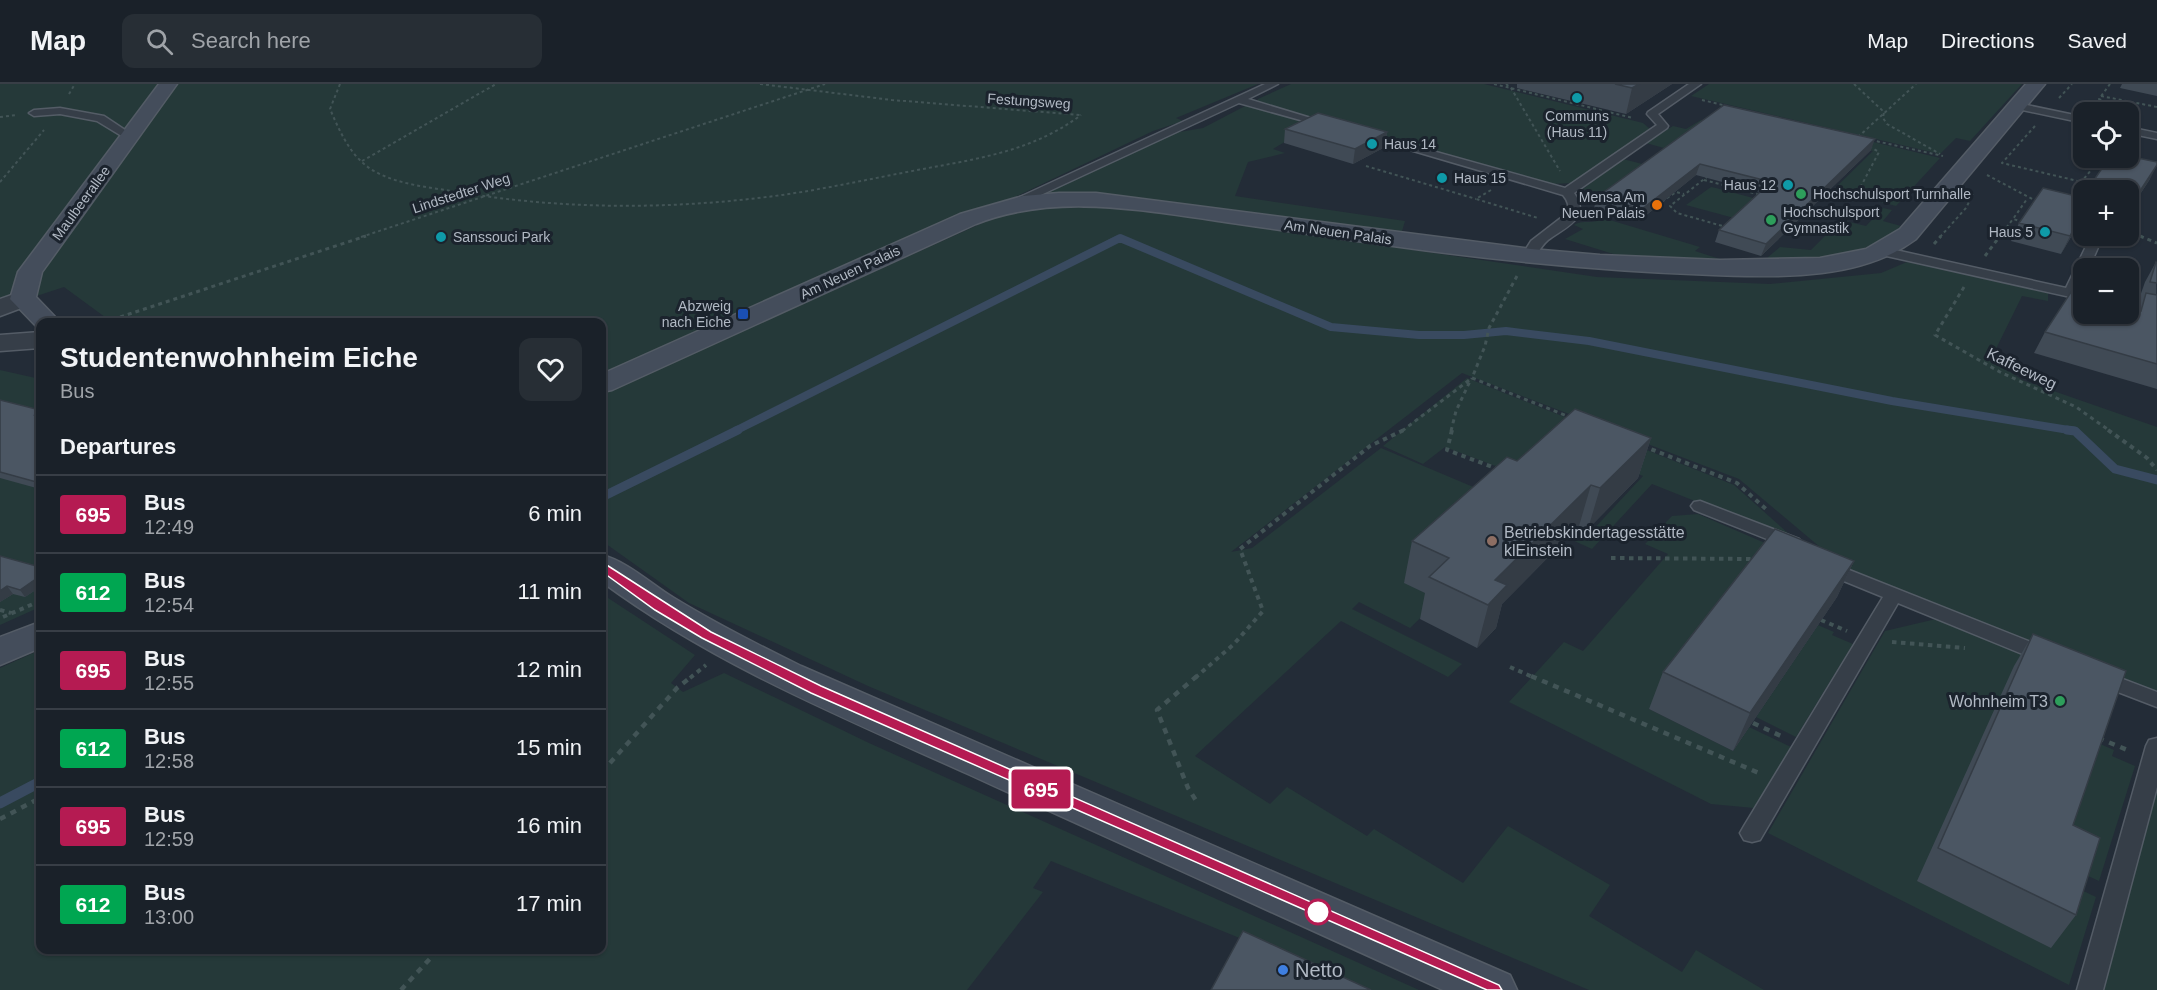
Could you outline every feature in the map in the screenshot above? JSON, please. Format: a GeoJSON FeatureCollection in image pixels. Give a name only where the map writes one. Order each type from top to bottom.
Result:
{"type":"FeatureCollection","features":[{"type":"Feature","properties":{"kind":"street","name":"Maulbeerallee"},"geometry":{"type":"LineString","coordinates":[[39,318],[11,303],[30,272],[168,84]]}},
{"type":"Feature","properties":{"kind":"street","name":"Am Neuen Palais"},"geometry":{"type":"LineString","coordinates":[[606,382],[968,219],[1013,203],[1070,198],[1116,201],[1528,257],[1594,262],[1737,268],[1815,267],[1870,256],[1908,234],[1974,166],[2017,106],[2036,84]]}},
{"type":"Feature","properties":{"kind":"street"},"geometry":{"type":"LineString","coordinates":[[0,343],[36,340]]}},
{"type":"Feature","properties":{"kind":"street"},"geometry":{"type":"LineString","coordinates":[[606,569],[660,607],[706,635],[816,690],[1493,990]]}},
{"type":"Feature","properties":{"kind":"street"},"geometry":{"type":"LineString","coordinates":[[0,652],[36,636]]}},
{"type":"Feature","properties":{"kind":"lane"},"geometry":{"type":"LineString","coordinates":[[1013,203],[1273,84]]}},
{"type":"Feature","properties":{"kind":"lane"},"geometry":{"type":"LineString","coordinates":[[1567,192],[1663,126],[1652,114],[1696,84]]}},
{"type":"Feature","properties":{"kind":"lane"},"geometry":{"type":"LineString","coordinates":[[1238,100],[1567,192],[1575,201],[1576,207],[1571,217],[1537,243],[1528,257]]}},
{"type":"Feature","properties":{"kind":"lane"},"geometry":{"type":"LineString","coordinates":[[2017,106],[2073,118]]}},
{"type":"Feature","properties":{"kind":"lane"},"geometry":{"type":"LineString","coordinates":[[34,113],[60,111],[100,118],[129,136]]}},
{"type":"Feature","properties":{"kind":"lane"},"geometry":{"type":"LineString","coordinates":[[2139,132],[2157,136]]}},
{"type":"Feature","properties":{"kind":"lane"},"geometry":{"type":"LineString","coordinates":[[1882,251],[2073,293]]}},
{"type":"Feature","properties":{"kind":"lane"},"geometry":{"type":"LineString","coordinates":[[2139,308],[2157,312]]}},
{"type":"Feature","properties":{"kind":"lane"},"geometry":{"type":"LineString","coordinates":[[1700,506],[1810,550],[1824,566],[2157,700]]}},
{"type":"Feature","properties":{"kind":"lane"},"geometry":{"type":"LineString","coordinates":[[1752,833],[1894,594]]}},
{"type":"Feature","properties":{"kind":"lane"},"geometry":{"type":"LineString","coordinates":[[2090,990],[2157,746]]}},
{"type":"Feature","properties":{"kind":"path"},"geometry":{"type":"LineString","coordinates":[[0,182],[60,111],[75,84]]}},
{"type":"Feature","properties":{"kind":"path"},"geometry":{"type":"LineString","coordinates":[[340,84],[330,109],[339,132],[362,162],[383,175],[410,183],[482,197]]}},
{"type":"Feature","properties":{"kind":"path"},"geometry":{"type":"LineString","coordinates":[[362,162],[496,84]]}},
{"type":"Feature","properties":{"kind":"path","name":"Festungsweg"},"geometry":{"type":"LineString","coordinates":[[482,197],[549,203],[670,204],[783,195],[994,154],[1048,137],[1063,130],[1081,115],[892,100],[760,84]]}},
{"type":"Feature","properties":{"kind":"path","name":"Lindstedter Weg"},"geometry":{"type":"LineString","coordinates":[[117,318],[825,84]]}},
{"type":"Feature","properties":{"kind":"path"},"geometry":{"type":"LineString","coordinates":[[1494,84],[1663,126]]}},
{"type":"Feature","properties":{"kind":"path"},"geometry":{"type":"LineString","coordinates":[[1506,84],[1511,88],[1568,185],[1567,192]]}},
{"type":"Feature","properties":{"kind":"path"},"geometry":{"type":"LineString","coordinates":[[1854,84],[1884,112]]}},
{"type":"Feature","properties":{"kind":"path"},"geometry":{"type":"LineString","coordinates":[[1905,84],[1915,85]]}},
{"type":"Feature","properties":{"kind":"path"},"geometry":{"type":"LineString","coordinates":[[2072,84],[2002,163],[2074,180]]}},
{"type":"Feature","properties":{"kind":"path"},"geometry":{"type":"LineString","coordinates":[[2105,102],[2099,99],[2110,84]]}},
{"type":"Feature","properties":{"kind":"path"},"geometry":{"type":"LineString","coordinates":[[1857,136],[1915,85]]}},
{"type":"Feature","properties":{"kind":"path"},"geometry":{"type":"LineString","coordinates":[[1679,95],[1737,109]]}},
{"type":"Feature","properties":{"kind":"path"},"geometry":{"type":"LineString","coordinates":[[2101,96],[2157,107]]}},
{"type":"Feature","properties":{"kind":"path"},"geometry":{"type":"LineString","coordinates":[[1884,112],[1883,118],[1887,124],[1940,156]]}},
{"type":"Feature","properties":{"kind":"path"},"geometry":{"type":"LineString","coordinates":[[2,117],[13,115]]}},
{"type":"Feature","properties":{"kind":"path"},"geometry":{"type":"LineString","coordinates":[[1857,136],[1974,166],[2027,199],[2039,202]]}},
{"type":"Feature","properties":{"kind":"path"},"geometry":{"type":"LineString","coordinates":[[1857,136],[1879,153],[1860,188],[1859,199]]}},
{"type":"Feature","properties":{"kind":"path"},"geometry":{"type":"LineString","coordinates":[[1366,166],[1562,225]]}},
{"type":"Feature","properties":{"kind":"path"},"geometry":{"type":"LineString","coordinates":[[2084,180],[2093,168]]}},
{"type":"Feature","properties":{"kind":"path"},"geometry":{"type":"LineString","coordinates":[[1670,206],[1713,171]]}},
{"type":"Feature","properties":{"kind":"path"},"geometry":{"type":"LineString","coordinates":[[1703,179],[1765,196]]}},
{"type":"Feature","properties":{"kind":"path"},"geometry":{"type":"LineString","coordinates":[[1735,188],[1742,183]]}},
{"type":"Feature","properties":{"kind":"path"},"geometry":{"type":"LineString","coordinates":[[1476,199],[1492,189]]}},
{"type":"Feature","properties":{"kind":"path"},"geometry":{"type":"LineString","coordinates":[[1684,194],[1676,192],[1658,205],[1670,206],[1677,213],[1731,228]]}},
{"type":"Feature","properties":{"kind":"path"},"geometry":{"type":"LineString","coordinates":[[1755,193],[1760,202]]}},
{"type":"Feature","properties":{"kind":"path"},"geometry":{"type":"LineString","coordinates":[[2068,199],[2073,193]]}},
{"type":"Feature","properties":{"kind":"path"},"geometry":{"type":"LineString","coordinates":[[1974,271],[2027,199]]}},
{"type":"Feature","properties":{"kind":"path"},"geometry":{"type":"LineString","coordinates":[[2013,219],[2023,222]]}},
{"type":"Feature","properties":{"kind":"path"},"geometry":{"type":"LineString","coordinates":[[2139,236],[2157,243]]}},
{"type":"Feature","properties":{"kind":"path"},"geometry":{"type":"LineString","coordinates":[[1498,470],[1447,450],[1456,411],[1472,378],[1489,328],[1528,257]]}},
{"type":"Feature","properties":{"kind":"path","name":"Kaffeeweg"},"geometry":{"type":"LineString","coordinates":[[1974,271],[1935,335],[2000,372],[2076,407],[2147,458],[2157,470]]}},
{"type":"Feature","properties":{"kind":"path"},"geometry":{"type":"LineString","coordinates":[[1472,378],[1582,422]]}},
{"type":"Feature","properties":{"kind":"path"},"geometry":{"type":"LineString","coordinates":[[1197,802],[1188,789],[1157,710],[1234,644],[1263,611],[1240,549],[1370,446],[1397,435],[1472,378]]}},
{"type":"Feature","properties":{"kind":"path"},"geometry":{"type":"LineString","coordinates":[[1637,444],[1737,483],[1770,513]]}},
{"type":"Feature","properties":{"kind":"path"},"geometry":{"type":"LineString","coordinates":[[1611,558],[1763,559]]}},
{"type":"Feature","properties":{"kind":"path"},"geometry":{"type":"LineString","coordinates":[[0,619],[36,603]]}},
{"type":"Feature","properties":{"kind":"path"},"geometry":{"type":"LineString","coordinates":[[0,610],[12,614]]}},
{"type":"Feature","properties":{"kind":"path"},"geometry":{"type":"LineString","coordinates":[[1821,620],[1837,627]]}},
{"type":"Feature","properties":{"kind":"path"},"geometry":{"type":"LineString","coordinates":[[606,768],[677,688],[709,664]]}},
{"type":"Feature","properties":{"kind":"path"},"geometry":{"type":"LineString","coordinates":[[1510,667],[1782,783]]}},
{"type":"Feature","properties":{"kind":"path"},"geometry":{"type":"LineString","coordinates":[[1753,723],[1772,731]]}},
{"type":"Feature","properties":{"kind":"path"},"geometry":{"type":"LineString","coordinates":[[2093,736],[2116,746]]}},
{"type":"Feature","properties":{"kind":"path"},"geometry":{"type":"LineString","coordinates":[[0,819],[36,800]]}},
{"type":"Feature","properties":{"kind":"path"},"geometry":{"type":"LineString","coordinates":[[401,990],[434,954]]}},
{"type":"Feature","properties":{"kind":"green space","name":"Sanssouci Park"},"geometry":{"type":"Polygon","coordinates":[[[0,84],[1258,84],[1176,118],[1183,121],[1153,131],[1013,198],[987,205],[606,373],[606,318],[106,318],[64,287],[0,308],[0,84]]]}},
{"type":"Feature","properties":{"kind":"green space"},"geometry":{"type":"Polygon","coordinates":[[[1291,84],[1484,84],[1643,123],[1650,129],[1572,183],[1553,184],[1257,102],[1258,99],[1291,84]]]}},
{"type":"Feature","properties":{"kind":"green space"},"geometry":{"type":"Polygon","coordinates":[[[1709,84],[2022,84],[1970,141],[1956,138],[1940,154],[1691,96],[1709,84]]]}},
{"type":"Feature","properties":{"kind":"green space"},"geometry":{"type":"Polygon","coordinates":[[[1249,104],[1305,120],[1301,132],[1273,149],[1285,153],[1248,162],[1235,196],[1405,221],[1400,238],[1143,198],[1043,193],[1168,134],[1203,128],[1249,104]]]}},
{"type":"Feature","properties":{"kind":"green space"},"geometry":{"type":"Polygon","coordinates":[[[1701,120],[1709,122],[1671,150],[1646,143],[1673,126],[1686,129],[1701,120]]]}},
{"type":"Feature","properties":{"kind":"green space"},"geometry":{"type":"Polygon","coordinates":[[[1840,134],[1940,158],[1896,206],[1847,193],[1844,195],[1831,192],[1873,151],[1834,141],[1840,134]]]}},
{"type":"Feature","properties":{"kind":"green space"},"geometry":{"type":"Polygon","coordinates":[[[1623,159],[1650,166],[1608,196],[1583,189],[1623,159]]]}},
{"type":"Feature","properties":{"kind":"green space"},"geometry":{"type":"Polygon","coordinates":[[[1711,187],[1753,198],[1734,218],[1686,205],[1711,187]]]}},
{"type":"Feature","properties":{"kind":"green space"},"geometry":{"type":"Polygon","coordinates":[[[1036,206],[1113,206],[1597,277],[1770,284],[1881,273],[1907,262],[2048,293],[2048,301],[2022,296],[1991,359],[2022,380],[2157,427],[2157,695],[1846,569],[1739,479],[1462,373],[1231,552],[1252,548],[1381,448],[1497,497],[1404,582],[1439,600],[1410,628],[1359,602],[1352,609],[1462,664],[1448,677],[1341,621],[1195,756],[1270,804],[1287,787],[1367,836],[1374,829],[1463,883],[1508,826],[1610,885],[1589,916],[1682,972],[1696,950],[1764,990],[1589,990],[868,686],[689,603],[606,544],[606,392],[998,216],[1036,206]]]}},
{"type":"Feature","properties":{"kind":"green space"},"geometry":{"type":"Polygon","coordinates":[[[1883,208],[1892,210],[1883,221],[1901,226],[1888,237],[1872,245],[1838,256],[1819,259],[1767,258],[1780,247],[1811,250],[1841,220],[1866,226],[1883,208]]]}},
{"type":"Feature","properties":{"kind":"green space"},"geometry":{"type":"Polygon","coordinates":[[[1603,218],[1700,247],[1695,251],[1726,261],[1623,257],[1565,239],[1583,229],[1574,225],[1603,218]]]}},
{"type":"Feature","properties":{"kind":"green space"},"geometry":{"type":"Polygon","coordinates":[[[0,370],[36,378],[36,609],[0,625],[0,370]]]}},
{"type":"Feature","properties":{"kind":"green space"},"geometry":{"type":"Polygon","coordinates":[[[1467,378],[1734,485],[1798,542],[1652,484],[1592,549],[1570,539],[1580,529],[1590,533],[1643,476],[1562,444],[1527,478],[1445,447],[1423,464],[1383,446],[1467,378]]]}},
{"type":"Feature","properties":{"kind":"green space"},"geometry":{"type":"Polygon","coordinates":[[[1698,514],[1834,573],[1649,709],[1733,751],[1749,727],[1791,747],[1754,808],[1711,804],[1509,702],[1564,642],[1583,651],[1668,554],[1645,544],[1672,516],[1698,514]]]}},
{"type":"Feature","properties":{"kind":"green space"},"geometry":{"type":"Polygon","coordinates":[[[606,597],[695,655],[671,683],[683,692],[724,673],[869,743],[1419,990],[1353,990],[1242,939],[1051,861],[1033,888],[1043,892],[967,990],[0,990],[0,668],[36,652],[36,954],[606,954],[606,597]]]}},
{"type":"Feature","properties":{"kind":"green space"},"geometry":{"type":"Polygon","coordinates":[[[1936,619],[2094,683],[2044,872],[2096,897],[2069,985],[1768,833],[1885,631],[1936,619]]]}},
{"type":"Feature","properties":{"kind":"green space"},"geometry":{"type":"Polygon","coordinates":[[[1818,625],[1834,632],[1832,635],[1853,644],[1796,737],[1756,717],[1818,625]]]}},
{"type":"Feature","properties":{"kind":"green space"},"geometry":{"type":"Polygon","coordinates":[[[2091,740],[2114,750],[2112,756],[2135,766],[2099,881],[2049,858],[2091,740]]]}},
{"type":"Feature","properties":{"kind":"green space"},"geometry":{"type":"Polygon","coordinates":[[[2157,789],[2157,990],[2103,990],[2157,789]]]}},
{"type":"Feature","properties":{"kind":"building"},"geometry":{"type":"Polygon","coordinates":[[[1615,84],[1639,84],[1632,88],[1615,84]]]}},
{"type":"Feature","properties":{"kind":"building"},"geometry":{"type":"Polygon","coordinates":[[[1724,105],[1875,139],[1766,244],[1719,230],[1771,182],[1700,164],[1642,209],[1597,197],[1724,105]]]}},
{"type":"Feature","properties":{"kind":"building"},"geometry":{"type":"Polygon","coordinates":[[[1318,113],[1387,132],[1355,149],[1285,129],[1318,113]]]}},
{"type":"Feature","properties":{"kind":"building"},"geometry":{"type":"Polygon","coordinates":[[[2139,158],[2157,162],[2139,192],[2139,180],[2094,180],[2102,168],[2139,168],[2139,158]]]}},
{"type":"Feature","properties":{"kind":"building"},"geometry":{"type":"Polygon","coordinates":[[[2043,188],[2073,195],[2073,231],[2070,236],[2019,223],[2043,188]]]}},
{"type":"Feature","properties":{"kind":"building"},"geometry":{"type":"Polygon","coordinates":[[[2157,263],[2157,283],[2150,282],[2157,263]]]}},
{"type":"Feature","properties":{"kind":"building"},"geometry":{"type":"Polygon","coordinates":[[[2071,292],[2073,292],[2073,324],[2139,324],[2139,310],[2141,311],[2146,293],[2157,295],[2157,364],[2045,332],[2071,292]]]}},
{"type":"Feature","properties":{"kind":"building"},"geometry":{"type":"Polygon","coordinates":[[[0,400],[36,409],[36,482],[0,472],[0,400]]]}},
{"type":"Feature","properties":{"kind":"building"},"geometry":{"type":"Polygon","coordinates":[[[1575,409],[1651,438],[1600,488],[1591,485],[1495,580],[1507,585],[1488,605],[1429,577],[1449,558],[1412,541],[1507,457],[1517,461],[1575,409]]]}},
{"type":"Feature","properties":{"kind":"building"},"geometry":{"type":"Polygon","coordinates":[[[1775,529],[1854,561],[1750,713],[1663,672],[1775,529]]]}},
{"type":"Feature","properties":{"kind":"building"},"geometry":{"type":"Polygon","coordinates":[[[0,556],[36,566],[36,579],[20,590],[7,586],[0,591],[0,556]]]}},
{"type":"Feature","properties":{"kind":"building"},"geometry":{"type":"Polygon","coordinates":[[[2033,634],[2126,671],[2073,825],[2100,838],[2076,915],[1938,848],[2033,634]]]}},
{"type":"Feature","properties":{"kind":"building"},"geometry":{"type":"Polygon","coordinates":[[[1243,931],[1371,990],[1211,990],[1243,931]]]}},
{"type":"Feature","properties":{"kind":"waterway"},"geometry":{"type":"LineString","coordinates":[[735,431],[1120,238],[1331,327],[1419,335],[1464,335],[1506,331],[1589,341],[1892,401],[2075,431]]}},
{"type":"Feature","properties":{"kind":"waterway"},"geometry":{"type":"LineString","coordinates":[[606,495],[738,430]]}},
{"type":"Feature","properties":{"kind":"waterway"},"geometry":{"type":"LineString","coordinates":[[2067,430],[2075,431]]}},
{"type":"Feature","properties":{"kind":"waterway"},"geometry":{"type":"LineString","coordinates":[[2075,431],[2115,469],[2157,480]]}},
{"type":"Feature","properties":{"kind":"waterway"},"geometry":{"type":"LineString","coordinates":[[0,803],[36,784]]}},
{"type":"Feature","properties":{"kind":"bus line","name":"695"},"geometry":{"type":"LineString","coordinates":[[606,569],[660,607],[706,635],[816,690],[1493,990]]}},
{"type":"Feature","properties":{"kind":"place","name":"Communs (Haus 11)"},"geometry":{"type":"Point","coordinates":[1577,98]}},
{"type":"Feature","properties":{"kind":"place","name":"Haus 14"},"geometry":{"type":"Point","coordinates":[1372,144]}},
{"type":"Feature","properties":{"kind":"place","name":"Haus 15"},"geometry":{"type":"Point","coordinates":[1442,178]}},
{"type":"Feature","properties":{"kind":"place","name":"Haus 12"},"geometry":{"type":"Point","coordinates":[1788,185]}},
{"type":"Feature","properties":{"kind":"place","name":"Hochschulsport Turnhalle"},"geometry":{"type":"Point","coordinates":[1801,194]}},
{"type":"Feature","properties":{"kind":"place","name":"Mensa Am Neuen Palais"},"geometry":{"type":"Point","coordinates":[1657,205]}},
{"type":"Feature","properties":{"kind":"place","name":"Hochschulsport Gymnastik"},"geometry":{"type":"Point","coordinates":[1771,220]}},
{"type":"Feature","properties":{"kind":"place","name":"Haus 5"},"geometry":{"type":"Point","coordinates":[2045,232]}},
{"type":"Feature","properties":{"kind":"place","name":"Sanssouci Park"},"geometry":{"type":"Point","coordinates":[441,237]}},
{"type":"Feature","properties":{"kind":"place","name":"Abzweig nach Eiche"},"geometry":{"type":"Point","coordinates":[743,314]}},
{"type":"Feature","properties":{"kind":"place","name":"Betriebskindertagesstätte klEinstein"},"geometry":{"type":"Point","coordinates":[1492,541]}},
{"type":"Feature","properties":{"kind":"place","name":"Wohnheim T3"},"geometry":{"type":"Point","coordinates":[2060,701]}},
{"type":"Feature","properties":{"kind":"place","name":"Netto"},"geometry":{"type":"Point","coordinates":[1283,970]}}]}
